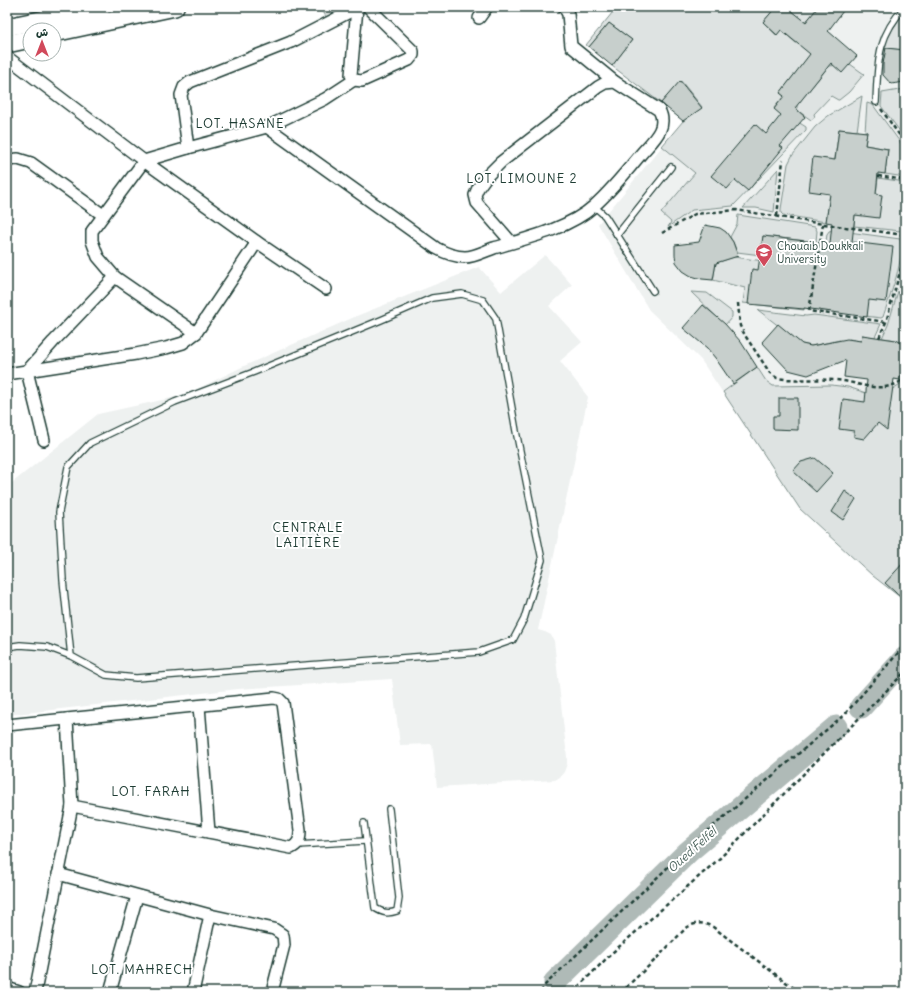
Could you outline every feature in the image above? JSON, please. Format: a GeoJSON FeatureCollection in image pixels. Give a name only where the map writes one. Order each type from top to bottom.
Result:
{"type":"FeatureCollection","features":[{"type":"Feature","properties":{"kind":"main road"},"geometry":{"type":"LineString","coordinates":[[7,27],[102,7]]}},
{"type":"Feature","properties":{"kind":"main road"},"geometry":{"type":"LineString","coordinates":[[62,31],[165,8]]}},
{"type":"Feature","properties":{"kind":"main road"},"geometry":{"type":"LineString","coordinates":[[7,44],[22,41]]}},
{"type":"Feature","properties":{"kind":"street"},"geometry":{"type":"LineString","coordinates":[[354,80],[351,75],[362,7]]}},
{"type":"Feature","properties":{"kind":"street"},"geometry":{"type":"LineString","coordinates":[[196,333],[116,277],[98,257],[92,241],[92,231],[144,161],[267,127],[325,99],[354,80],[362,81],[409,60],[413,55],[413,51],[362,7]]}},
{"type":"Feature","properties":{"kind":"street"},"geometry":{"type":"LineString","coordinates":[[188,148],[181,96],[184,87],[190,82],[292,42],[362,7]]}},
{"type":"Feature","properties":{"kind":"street"},"geometry":{"type":"LineString","coordinates":[[478,18],[487,7]]}},
{"type":"Feature","properties":{"kind":"street"},"geometry":{"type":"LineString","coordinates":[[267,127],[436,248],[451,255],[466,257],[512,243],[565,224],[594,206],[629,169],[659,132],[663,124],[663,117],[659,110],[615,82],[571,46],[568,14],[564,7]]}},
{"type":"Feature","properties":{"kind":"street"},"geometry":{"type":"LineString","coordinates":[[7,57],[144,161],[257,242],[326,289]]}},
{"type":"Feature","properties":{"kind":"street"},"geometry":{"type":"LineString","coordinates":[[512,243],[477,203],[475,196],[478,188],[486,177],[501,162],[592,92],[605,83],[615,82]]}},
{"type":"Feature","properties":{"kind":"street"},"geometry":{"type":"LineString","coordinates":[[7,160],[18,159],[31,163],[103,215]]}},
{"type":"Feature","properties":{"kind":"street"},"geometry":{"type":"LineString","coordinates":[[7,374],[136,354],[183,343],[196,333],[257,242]]}},
{"type":"Feature","properties":{"kind":"street"},"geometry":{"type":"LineString","coordinates":[[27,371],[116,277]]}},
{"type":"Feature","properties":{"kind":"street"},"geometry":{"type":"LineString","coordinates":[[27,371],[44,440]]}},
{"type":"Feature","properties":{"kind":"street"},"geometry":{"type":"LineString","coordinates":[[7,725],[274,698],[279,699],[283,703],[300,830],[300,838],[297,845],[291,848],[284,848],[72,806]]}},
{"type":"Feature","properties":{"kind":"street"},"geometry":{"type":"LineString","coordinates":[[199,706],[209,832]]}},
{"type":"Feature","properties":{"kind":"street"},"geometry":{"type":"LineString","coordinates":[[35,992],[72,806],[67,719]]}},
{"type":"Feature","properties":{"kind":"street"},"geometry":{"type":"LineString","coordinates":[[58,874],[210,915],[274,929],[283,935],[284,945],[272,992]]}},
{"type":"Feature","properties":{"kind":"street"},"geometry":{"type":"LineString","coordinates":[[110,992],[137,896]]}},
{"type":"Feature","properties":{"kind":"street"},"geometry":{"type":"LineString","coordinates":[[193,992],[210,915]]}},
{"type":"Feature","properties":{"kind":"street"},"geometry":{"type":"LineString","coordinates":[[7,988],[19,992]]}},
{"type":"Feature","properties":{"kind":"lane"},"geometry":{"type":"LineString","coordinates":[[876,102],[879,56],[882,41],[888,28],[905,7]]}},
{"type":"Feature","properties":{"kind":"lane"},"geometry":{"type":"LineString","coordinates":[[617,235],[671,167]]}},
{"type":"Feature","properties":{"kind":"lane"},"geometry":{"type":"LineString","coordinates":[[594,206],[605,216],[652,291]]}},
{"type":"Feature","properties":{"kind":"lane"},"geometry":{"type":"LineString","coordinates":[[7,647],[20,645],[47,647],[71,656],[106,676],[136,678],[479,652],[513,640],[524,619],[542,560],[516,431],[496,319],[483,300],[462,294],[432,298],[254,372],[175,402],[90,443],[68,467],[59,512],[63,580],[71,656]]}},
{"type":"Feature","properties":{"kind":"lane"},"geometry":{"type":"LineString","coordinates":[[364,824],[365,841],[375,908],[382,913],[397,911],[399,898],[389,810]]}},
{"type":"Feature","properties":{"kind":"lane"},"geometry":{"type":"LineString","coordinates":[[297,845],[365,841]]}},
{"type":"Feature","properties":{"kind":"path"},"geometry":{"type":"LineString","coordinates":[[876,102],[905,143]]}},
{"type":"Feature","properties":{"kind":"path"},"geometry":{"type":"LineString","coordinates":[[777,216],[783,160]]}},
{"type":"Feature","properties":{"kind":"path"},"geometry":{"type":"LineString","coordinates":[[878,176],[905,180]]}},
{"type":"Feature","properties":{"kind":"path"},"geometry":{"type":"LineString","coordinates":[[662,233],[695,214],[736,210],[905,235]]}},
{"type":"Feature","properties":{"kind":"path"},"geometry":{"type":"LineString","coordinates":[[823,224],[809,311],[886,322]]}},
{"type":"Feature","properties":{"kind":"path"},"geometry":{"type":"LineString","coordinates":[[879,338],[886,322],[905,254]]}},
{"type":"Feature","properties":{"kind":"path"},"geometry":{"type":"LineString","coordinates":[[738,303],[740,326],[770,373],[777,378],[836,380],[874,388],[884,388],[895,385],[905,377]]}},
{"type":"Feature","properties":{"kind":"path"},"geometry":{"type":"LineString","coordinates":[[541,992],[545,985],[690,846],[845,714],[905,645]]}},
{"type":"Feature","properties":{"kind":"path"},"geometry":{"type":"LineString","coordinates":[[573,992],[613,952],[720,858],[905,672]]}},
{"type":"Feature","properties":{"kind":"path"},"geometry":{"type":"LineString","coordinates":[[621,992],[686,928],[692,924],[698,923],[713,927],[799,992]]}},
{"type":"Feature","properties":{"kind":"shaded area"},"geometry":{"type":"Polygon","coordinates":[[[321,7],[344,7],[326,17],[321,7]]]}},
{"type":"Feature","properties":{"kind":"shaded area"},"geometry":{"type":"Polygon","coordinates":[[[617,7],[776,7],[763,22],[776,35],[781,30],[796,43],[802,37],[817,46],[780,93],[784,96],[774,108],[806,127],[806,130],[733,206],[692,210],[668,227],[671,222],[661,213],[695,173],[662,146],[683,121],[702,107],[681,81],[661,103],[612,66],[632,40],[609,23],[589,47],[586,45],[617,7]]]}},
{"type":"Feature","properties":{"kind":"shaded area","name":"Chouaib Doukkali University"},"geometry":{"type":"Polygon","coordinates":[[[622,7],[905,7],[905,601],[800,509],[701,360],[649,310],[598,224],[683,121],[589,47],[622,7]]]}},
{"type":"Feature","properties":{"kind":"shaded area"},"geometry":{"type":"Polygon","coordinates":[[[787,7],[820,7],[806,21],[787,7]]]}},
{"type":"Feature","properties":{"kind":"shaded area"},"geometry":{"type":"Polygon","coordinates":[[[905,11],[903,50],[883,48],[892,30],[905,11]]]}},
{"type":"Feature","properties":{"kind":"shaded area"},"geometry":{"type":"Polygon","coordinates":[[[850,64],[864,74],[849,92],[839,100],[831,96],[814,114],[815,117],[811,120],[797,110],[797,105],[829,66],[850,64]]]}},
{"type":"Feature","properties":{"kind":"shaded area"},"geometry":{"type":"Polygon","coordinates":[[[905,89],[905,138],[881,106],[882,93],[905,89]]]}},
{"type":"Feature","properties":{"kind":"shaded area"},"geometry":{"type":"Polygon","coordinates":[[[862,96],[857,131],[839,129],[826,222],[783,215],[781,213],[781,209],[788,164],[792,156],[815,127],[828,116],[862,96]]]}},
{"type":"Feature","properties":{"kind":"shaded area"},"geometry":{"type":"Polygon","coordinates":[[[867,103],[873,105],[905,149],[905,177],[885,174],[888,149],[865,145],[867,132],[865,132],[867,103]]]}},
{"type":"Feature","properties":{"kind":"shaded area"},"geometry":{"type":"Polygon","coordinates":[[[778,169],[774,212],[756,208],[743,208],[778,169]]]}},
{"type":"Feature","properties":{"kind":"shaded area"},"geometry":{"type":"Polygon","coordinates":[[[878,178],[905,182],[905,228],[901,231],[854,226],[855,215],[876,194],[878,178]]]}},
{"type":"Feature","properties":{"kind":"shaded area"},"geometry":{"type":"Polygon","coordinates":[[[738,215],[815,227],[817,231],[816,242],[763,236],[761,255],[737,252],[730,237],[737,224],[738,215]]]}},
{"type":"Feature","properties":{"kind":"shaded area"},"geometry":{"type":"Polygon","coordinates":[[[834,230],[900,239],[901,255],[899,266],[883,317],[881,318],[817,310],[827,234],[829,231],[834,230]]]}},
{"type":"Feature","properties":{"kind":"shaded area","name":"CENTRALE LAITIÈRE"},"geometry":{"type":"Polygon","coordinates":[[[545,255],[572,285],[549,306],[582,342],[560,361],[588,397],[538,630],[551,635],[554,641],[567,757],[567,764],[560,777],[555,780],[437,787],[432,744],[400,745],[392,679],[238,689],[7,715],[7,487],[98,414],[185,395],[244,366],[359,315],[479,267],[501,292],[545,255]]]}},
{"type":"Feature","properties":{"kind":"shaded area"},"geometry":{"type":"Polygon","coordinates":[[[734,257],[808,267],[804,310],[743,303],[745,288],[713,280],[716,263],[734,257]]]}},
{"type":"Feature","properties":{"kind":"shaded area"},"geometry":{"type":"Polygon","coordinates":[[[898,291],[905,313],[905,348],[897,341],[882,338],[888,325],[898,291]]]}},
{"type":"Feature","properties":{"kind":"shaded area"},"geometry":{"type":"Polygon","coordinates":[[[691,292],[707,293],[732,312],[732,317],[725,325],[691,292]]]}},
{"type":"Feature","properties":{"kind":"shaded area"},"geometry":{"type":"Polygon","coordinates":[[[758,310],[806,316],[814,315],[881,324],[875,337],[862,335],[861,341],[849,339],[845,360],[840,340],[811,346],[802,344],[758,310]]]}},
{"type":"Feature","properties":{"kind":"shaded area"},"geometry":{"type":"Polygon","coordinates":[[[757,367],[766,381],[773,386],[831,385],[848,387],[878,395],[905,381],[905,601],[873,576],[800,509],[723,392],[757,367]]]}},
{"type":"Feature","properties":{"kind":"building"},"geometry":{"type":"Polygon","coordinates":[[[776,7],[787,7],[806,22],[818,7],[846,7],[828,31],[857,56],[842,73],[831,63],[795,108],[805,117],[780,146],[783,148],[748,191],[735,180],[727,189],[711,176],[755,124],[766,134],[781,115],[774,109],[784,96],[780,93],[810,54],[781,30],[777,35],[763,22],[776,7]]]}},
{"type":"Feature","properties":{"kind":"building"},"geometry":{"type":"Polygon","coordinates":[[[609,23],[632,40],[612,66],[589,47],[609,23]]]}},
{"type":"Feature","properties":{"kind":"building"},"geometry":{"type":"Polygon","coordinates":[[[886,48],[905,50],[905,82],[891,84],[883,75],[883,64],[886,48]]]}},
{"type":"Feature","properties":{"kind":"building"},"geometry":{"type":"Polygon","coordinates":[[[680,81],[702,108],[683,121],[661,103],[680,81]]]}},
{"type":"Feature","properties":{"kind":"building"},"geometry":{"type":"Polygon","coordinates":[[[839,129],[867,132],[865,145],[888,149],[885,174],[878,173],[876,194],[882,195],[879,218],[855,215],[852,242],[893,247],[886,302],[869,300],[867,317],[804,308],[748,304],[752,269],[758,270],[763,236],[830,244],[832,223],[826,222],[830,194],[809,191],[813,157],[835,160],[839,129]]]}},
{"type":"Feature","properties":{"kind":"building"},"geometry":{"type":"Polygon","coordinates":[[[705,225],[720,228],[726,232],[733,242],[738,256],[716,263],[713,280],[691,276],[683,271],[676,262],[675,245],[699,242],[705,225]]]}},
{"type":"Feature","properties":{"kind":"building"},"geometry":{"type":"Polygon","coordinates":[[[703,305],[725,324],[741,342],[757,367],[733,384],[707,348],[683,328],[703,305]]]}},
{"type":"Feature","properties":{"kind":"building"},"geometry":{"type":"Polygon","coordinates":[[[778,324],[802,344],[811,346],[847,339],[861,341],[862,335],[896,340],[902,343],[905,351],[900,380],[894,379],[887,430],[878,423],[864,439],[854,437],[854,431],[839,429],[843,399],[865,402],[867,380],[844,377],[846,360],[808,375],[788,370],[762,342],[778,324]]]}},
{"type":"Feature","properties":{"kind":"building"},"geometry":{"type":"Polygon","coordinates":[[[779,398],[798,398],[798,430],[773,429],[773,416],[779,416],[779,398]]]}},
{"type":"Feature","properties":{"kind":"building"},"geometry":{"type":"Polygon","coordinates":[[[815,458],[833,473],[816,492],[793,471],[801,462],[815,458]]]}},
{"type":"Feature","properties":{"kind":"building"},"geometry":{"type":"Polygon","coordinates":[[[845,491],[856,499],[843,520],[832,512],[845,491]]]}},
{"type":"Feature","properties":{"kind":"building"},"geometry":{"type":"Polygon","coordinates":[[[905,561],[905,601],[885,583],[905,561]]]}},
{"type":"Feature","properties":{"kind":"waterway","name":"Oued Felfel"},"geometry":{"type":"LineString","coordinates":[[861,707],[905,658]]}},
{"type":"Feature","properties":{"kind":"waterway","name":"Oued Felfel"},"geometry":{"type":"LineString","coordinates":[[555,982],[688,852],[836,727]]}},
{"type":"Feature","properties":{"kind":"place","name":"Chouaib Doukkali University"},"geometry":{"type":"Point","coordinates":[764,267]}},
{"type":"Feature","properties":{"kind":"district","name":"LOT. HASANE"},"geometry":{"type":"Point","coordinates":[240,123]}},
{"type":"Feature","properties":{"kind":"district","name":"LOT. LIMOUNE 2"},"geometry":{"type":"Point","coordinates":[522,178]}},
{"type":"Feature","properties":{"kind":"district","name":"CENTRALE LAITIÈRE"},"geometry":{"type":"Point","coordinates":[308,534]}},
{"type":"Feature","properties":{"kind":"district","name":"LOT. FARAH"},"geometry":{"type":"Point","coordinates":[151,791]}},
{"type":"Feature","properties":{"kind":"district","name":"LOT. MAHRECH"},"geometry":{"type":"Point","coordinates":[142,969]}}]}
